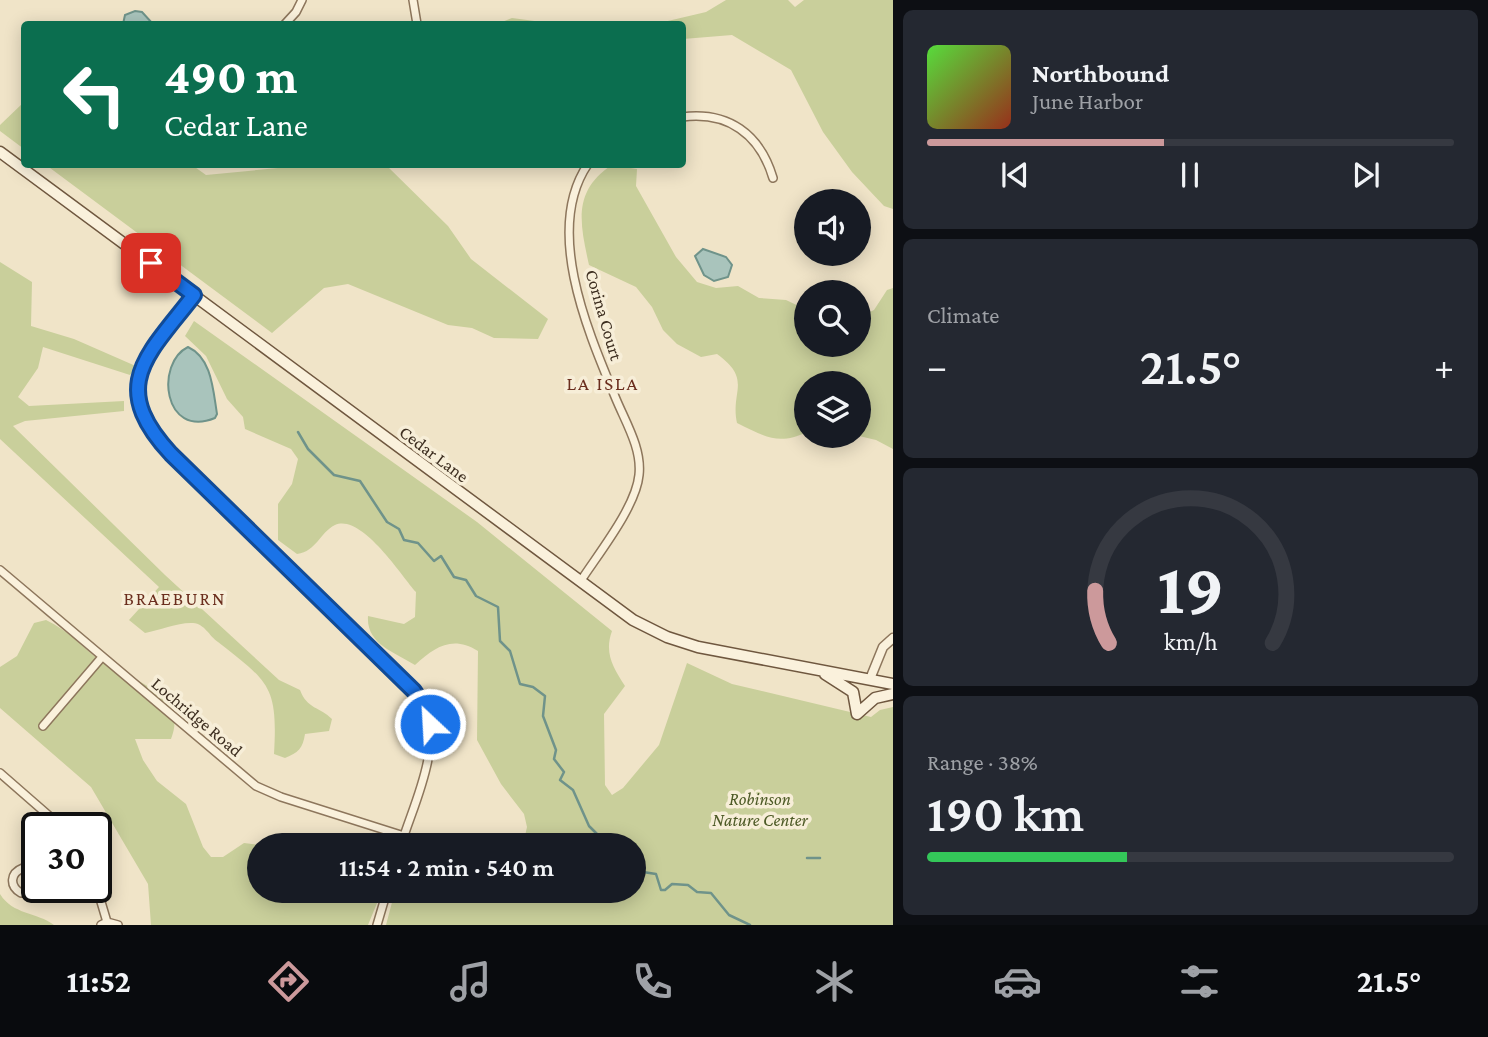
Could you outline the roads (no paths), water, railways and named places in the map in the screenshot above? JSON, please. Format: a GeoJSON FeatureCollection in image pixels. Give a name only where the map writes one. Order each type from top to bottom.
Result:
{"type":"FeatureCollection","features":[{"type":"Feature","properties":{"kind":"main road","name":"Cedar Lane"},"geometry":{"type":"LineString","coordinates":[[0,152],[21,167]]}},
{"type":"Feature","properties":{"kind":"main road","name":"Cedar Lane"},"geometry":{"type":"LineString","coordinates":[[22,168],[633,620],[667,637],[708,649],[893,684]]}},
{"type":"Feature","properties":{"kind":"main road"},"geometry":{"type":"LineString","coordinates":[[819,670],[853,692],[857,714],[875,698],[893,694]]}},
{"type":"Feature","properties":{"kind":"street"},"geometry":{"type":"LineString","coordinates":[[287,21],[302,0]]}},
{"type":"Feature","properties":{"kind":"street"},"geometry":{"type":"LineString","coordinates":[[412,0],[416,21]]}},
{"type":"Feature","properties":{"kind":"street"},"geometry":{"type":"LineString","coordinates":[[686,117],[708,114],[732,122],[761,151],[774,178]]}},
{"type":"Feature","properties":{"kind":"street","name":"Corina Court"},"geometry":{"type":"LineString","coordinates":[[580,582],[632,499],[640,466],[634,442],[589,332],[571,255],[568,225],[571,202],[586,168]]}},
{"type":"Feature","properties":{"kind":"street"},"geometry":{"type":"LineString","coordinates":[[194,295],[144,361],[137,389],[142,414],[151,431],[171,454],[420,698],[428,714],[431,741],[405,833]]}},
{"type":"Feature","properties":{"kind":"street","name":"Lochridge Road"},"geometry":{"type":"LineString","coordinates":[[0,570],[256,786],[281,797],[395,833]]}},
{"type":"Feature","properties":{"kind":"street"},"geometry":{"type":"LineString","coordinates":[[870,679],[883,647],[893,638]]}},
{"type":"Feature","properties":{"kind":"street"},"geometry":{"type":"LineString","coordinates":[[43,726],[102,657]]}},
{"type":"Feature","properties":{"kind":"street"},"geometry":{"type":"LineString","coordinates":[[0,773],[45,812]]}},
{"type":"Feature","properties":{"kind":"street"},"geometry":{"type":"LineString","coordinates":[[21,870],[13,876],[12,884],[16,891],[21,892]]}},
{"type":"Feature","properties":{"kind":"street"},"geometry":{"type":"LineString","coordinates":[[100,903],[104,923],[118,925]]}},
{"type":"Feature","properties":{"kind":"street"},"geometry":{"type":"LineString","coordinates":[[377,925],[383,903]]}},
{"type":"Feature","properties":{"kind":"water"},"geometry":{"type":"Polygon","coordinates":[[[135,11],[142,12],[150,21],[124,21],[125,15],[135,11]]]}},
{"type":"Feature","properties":{"kind":"water"},"geometry":{"type":"Polygon","coordinates":[[[703,249],[726,257],[732,265],[728,277],[714,281],[704,275],[695,256],[703,249]]]}},
{"type":"Feature","properties":{"kind":"water"},"geometry":{"type":"Polygon","coordinates":[[[188,347],[196,352],[207,367],[217,414],[215,418],[198,422],[184,418],[175,409],[170,396],[168,382],[171,368],[178,356],[188,347]]]}},
{"type":"Feature","properties":{"kind":"waterway"},"geometry":{"type":"LineString","coordinates":[[298,432],[308,449],[334,475],[360,481],[387,522],[399,529],[404,540],[418,543],[434,561],[441,556],[454,577],[466,580],[476,596],[498,607],[500,641],[510,651],[520,684],[533,687],[545,696],[543,716],[556,750],[554,759],[564,772],[560,780],[573,790],[589,826],[596,833]]}},
{"type":"Feature","properties":{"kind":"waterway"},"geometry":{"type":"LineString","coordinates":[[807,858],[820,858]]}},
{"type":"Feature","properties":{"kind":"waterway"},"geometry":{"type":"LineString","coordinates":[[646,872],[656,874],[661,890],[672,884],[688,885],[697,892],[711,893],[729,915],[750,925]]}},
{"type":"Feature","properties":{"kind":"district","name":"LA ISLA"},"geometry":{"type":"Point","coordinates":[603,383]}},
{"type":"Feature","properties":{"kind":"district","name":"BRAEBURN"},"geometry":{"type":"Point","coordinates":[175,598]}},
{"type":"Feature","properties":{"kind":"park label","name":"Robinson Nature Center"},"geometry":{"type":"Point","coordinates":[760,809]}}]}
